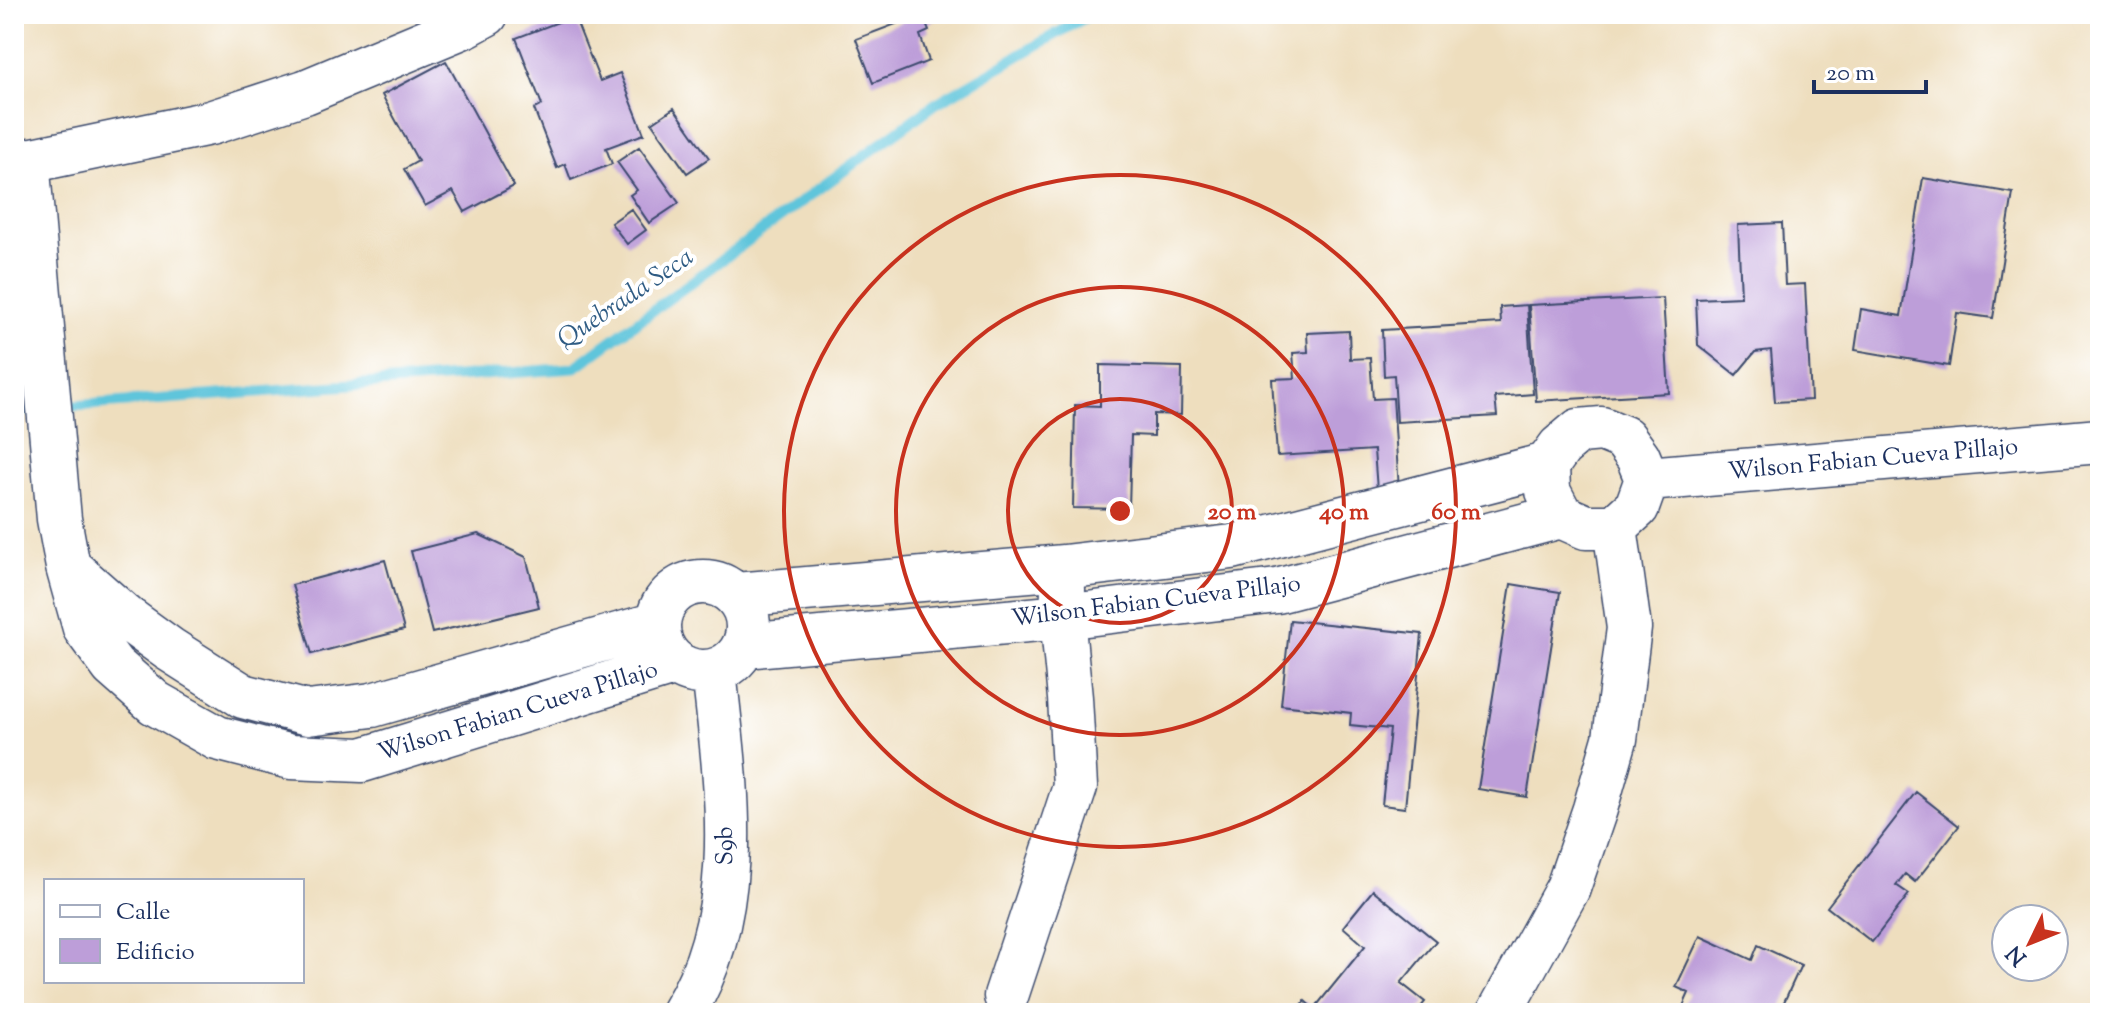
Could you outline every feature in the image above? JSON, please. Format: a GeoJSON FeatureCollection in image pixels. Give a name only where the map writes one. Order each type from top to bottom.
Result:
{"type":"FeatureCollection","features":[{"type":"Feature","properties":{"kind":"street"},"geometry":{"type":"LineString","coordinates":[[21,162],[210,123],[305,92],[486,14]]}},
{"type":"Feature","properties":{"kind":"street","name":"Wilson Fabian Cueva Pillajo"},"geometry":{"type":"LineString","coordinates":[[21,162],[31,293],[59,519],[85,628],[113,666],[155,703],[217,738],[291,757],[362,760],[712,660],[1277,591],[1561,516]]}},
{"type":"Feature","properties":{"kind":"street"},"geometry":{"type":"LineString","coordinates":[[1602,429],[1624,438],[1638,457],[1647,479],[1637,507],[1615,527],[1586,527],[1561,516],[1548,491],[1547,465],[1560,447],[1579,431],[1602,429]]}},
{"type":"Feature","properties":{"kind":"street","name":"Wilson Fabian Cueva Pillajo"},"geometry":{"type":"LineString","coordinates":[[1647,479],[2100,441]]}},
{"type":"Feature","properties":{"kind":"street","name":"Wilson Fabian Cueva Pillajo"},"geometry":{"type":"LineString","coordinates":[[735,595],[1064,567],[1232,547],[1547,465]]}},
{"type":"Feature","properties":{"kind":"street"},"geometry":{"type":"LineString","coordinates":[[1499,1013],[1568,888],[1615,739],[1629,628],[1615,527]]}},
{"type":"Feature","properties":{"kind":"street","name":"Wilson Fabian Cueva Pillajo"},"geometry":{"type":"LineString","coordinates":[[68,567],[125,617],[243,696],[308,713],[372,705],[657,624]]}},
{"type":"Feature","properties":{"kind":"street"},"geometry":{"type":"LineString","coordinates":[[1006,996],[1075,787],[1062,617],[1064,567]]}},
{"type":"Feature","properties":{"kind":"street"},"geometry":{"type":"LineString","coordinates":[[697,582],[718,584],[735,595],[745,610],[748,628],[712,660],[662,646],[657,624],[664,604],[677,589],[697,582]]}},
{"type":"Feature","properties":{"kind":"street","name":"S9b"},"geometry":{"type":"LineString","coordinates":[[683,1013],[697,991],[722,914],[727,870],[725,774],[712,660]]}},
{"type":"Feature","properties":{"kind":"building"},"geometry":{"type":"Polygon","coordinates":[[[901,14],[951,14],[926,24],[929,31],[920,35],[929,61],[873,83],[856,39],[904,21],[901,14]]]}},
{"type":"Feature","properties":{"kind":"building"},"geometry":{"type":"Polygon","coordinates":[[[574,16],[600,81],[620,73],[644,134],[606,148],[612,164],[571,180],[565,164],[557,168],[534,109],[542,105],[516,38],[574,16]]]}},
{"type":"Feature","properties":{"kind":"building"},"geometry":{"type":"Polygon","coordinates":[[[446,61],[514,186],[465,212],[453,191],[425,206],[404,169],[418,161],[382,95],[446,61]]]}},
{"type":"Feature","properties":{"kind":"building"},"geometry":{"type":"Polygon","coordinates":[[[674,108],[709,158],[687,173],[652,123],[674,108]]]}},
{"type":"Feature","properties":{"kind":"building"},"geometry":{"type":"Polygon","coordinates":[[[639,147],[679,203],[649,223],[630,195],[637,190],[617,162],[639,147]]]}},
{"type":"Feature","properties":{"kind":"building"},"geometry":{"type":"Polygon","coordinates":[[[1923,178],[2013,193],[1993,318],[1957,313],[1949,366],[1855,350],[1861,309],[1901,316],[1923,178]]]}},
{"type":"Feature","properties":{"kind":"building"},"geometry":{"type":"Polygon","coordinates":[[[631,209],[646,230],[627,244],[611,223],[631,209]]]}},
{"type":"Feature","properties":{"kind":"building"},"geometry":{"type":"Polygon","coordinates":[[[1782,223],[1785,285],[1805,284],[1811,400],[1775,402],[1771,350],[1755,352],[1736,375],[1698,345],[1696,299],[1741,297],[1738,225],[1782,223]]]}},
{"type":"Feature","properties":{"kind":"building"},"geometry":{"type":"Polygon","coordinates":[[[1663,298],[1669,393],[1536,401],[1529,305],[1663,298]]]}},
{"type":"Feature","properties":{"kind":"building"},"geometry":{"type":"Polygon","coordinates":[[[1527,305],[1533,394],[1495,397],[1497,416],[1397,422],[1394,375],[1384,376],[1382,330],[1501,323],[1500,307],[1527,305]]]}},
{"type":"Feature","properties":{"kind":"building"},"geometry":{"type":"Polygon","coordinates":[[[1349,331],[1350,359],[1370,358],[1373,399],[1393,398],[1399,489],[1377,490],[1374,450],[1277,456],[1272,379],[1295,378],[1293,353],[1308,352],[1307,333],[1349,331]]]}},
{"type":"Feature","properties":{"kind":"building"},"geometry":{"type":"Polygon","coordinates":[[[1100,365],[1182,367],[1181,415],[1154,414],[1154,436],[1131,435],[1129,509],[1073,508],[1075,405],[1100,406],[1100,365]]]}},
{"type":"Feature","properties":{"kind":"building"},"geometry":{"type":"Polygon","coordinates":[[[478,534],[526,557],[539,607],[432,633],[411,551],[478,534]]]}},
{"type":"Feature","properties":{"kind":"building"},"geometry":{"type":"Polygon","coordinates":[[[385,560],[404,630],[312,654],[292,585],[385,560]]]}},
{"type":"Feature","properties":{"kind":"building"},"geometry":{"type":"Polygon","coordinates":[[[1511,584],[1560,592],[1527,797],[1478,789],[1511,584]]]}},
{"type":"Feature","properties":{"kind":"building"},"geometry":{"type":"Polygon","coordinates":[[[1290,620],[1422,634],[1405,808],[1382,805],[1390,729],[1350,725],[1351,713],[1281,705],[1290,620]]]}},
{"type":"Feature","properties":{"kind":"building"},"geometry":{"type":"Polygon","coordinates":[[[1916,792],[1959,826],[1915,882],[1905,874],[1896,885],[1909,894],[1872,942],[1827,907],[1916,792]]]}},
{"type":"Feature","properties":{"kind":"building"},"geometry":{"type":"Polygon","coordinates":[[[1373,890],[1436,941],[1401,983],[1425,1002],[1416,1013],[1295,1013],[1305,1001],[1314,1009],[1365,946],[1343,927],[1373,890]]]}},
{"type":"Feature","properties":{"kind":"building"},"geometry":{"type":"Polygon","coordinates":[[[1700,936],[1752,960],[1758,945],[1801,965],[1779,1013],[1680,1013],[1689,993],[1676,987],[1700,936]]]}},
{"type":"Feature","properties":{"kind":"waterway","name":"Quebrada Seca"},"geometry":{"type":"LineString","coordinates":[[60,407],[574,368],[935,104],[1091,14]]}},
{"type":"Feature","properties":{"kind":"waterway","name":"Quebrada Seca"},"geometry":{"type":"LineString","coordinates":[[14,411],[42,409]]}}]}
